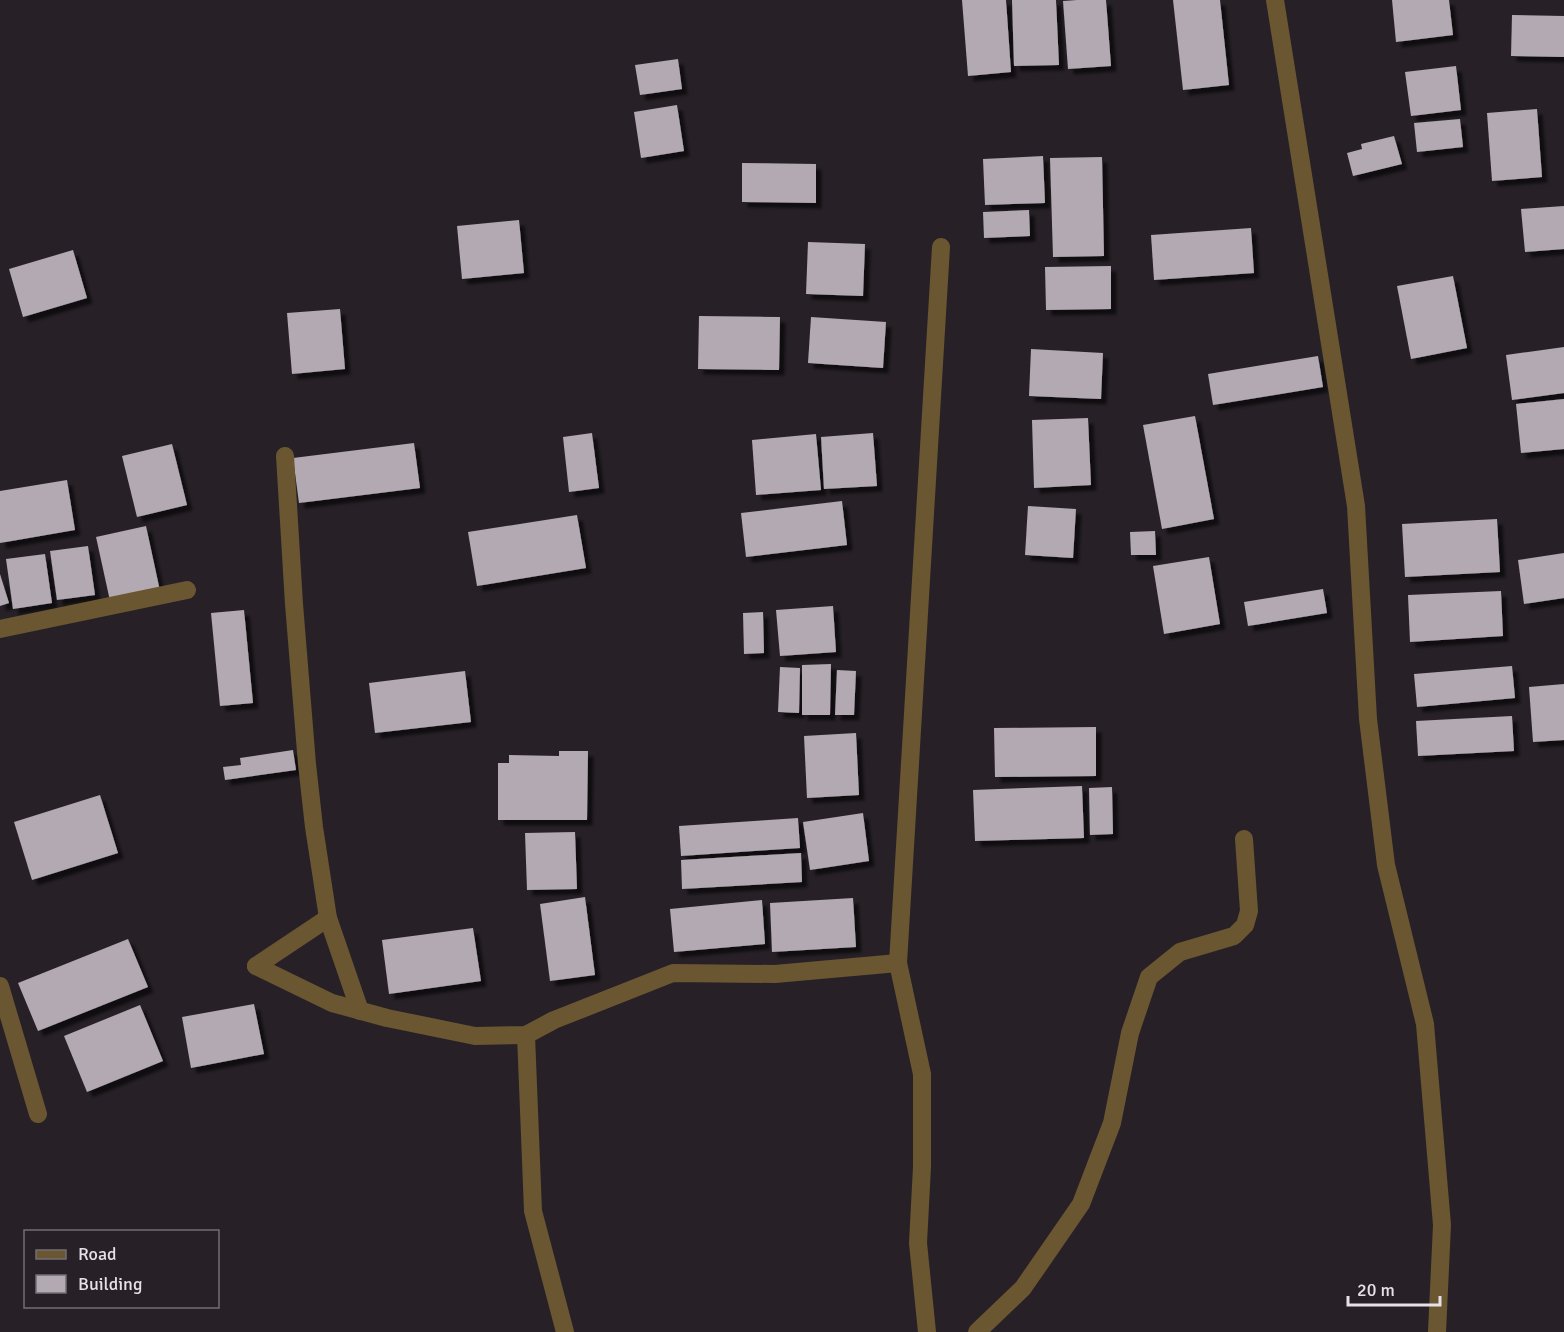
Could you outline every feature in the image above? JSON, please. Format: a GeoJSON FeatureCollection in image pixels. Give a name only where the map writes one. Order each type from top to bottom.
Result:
{"type":"FeatureCollection","features":[{"type":"Feature","properties":{"kind":"street"},"geometry":{"type":"LineString","coordinates":[[1275,0],[1356,506],[1368,719],[1386,865],[1425,1024],[1442,1225],[1437,1332]]}},
{"type":"Feature","properties":{"kind":"street"},"geometry":{"type":"LineString","coordinates":[[927,1332],[918,1243],[922,1167],[922,1074],[898,963],[941,247]]}},
{"type":"Feature","properties":{"kind":"street"},"geometry":{"type":"LineString","coordinates":[[285,456],[294,604],[314,827],[328,918],[360,1011]]}},
{"type":"Feature","properties":{"kind":"street"},"geometry":{"type":"LineString","coordinates":[[0,629],[187,590]]}},
{"type":"Feature","properties":{"kind":"street"},"geometry":{"type":"LineString","coordinates":[[977,1332],[1023,1288],[1081,1204],[1112,1123],[1130,1033],[1149,977],[1180,952],[1234,936],[1245,925],[1249,911],[1244,839]]}},
{"type":"Feature","properties":{"kind":"street"},"geometry":{"type":"LineString","coordinates":[[328,918],[256,966],[332,1003],[387,1018],[475,1036],[526,1035],[554,1020],[673,973],[775,974],[898,963]]}},
{"type":"Feature","properties":{"kind":"street"},"geometry":{"type":"LineString","coordinates":[[0,986],[38,1114]]}},
{"type":"Feature","properties":{"kind":"street"},"geometry":{"type":"LineString","coordinates":[[526,1035],[534,1210],[565,1332]]}},
{"type":"Feature","properties":{"kind":"building"},"geometry":{"type":"Polygon","coordinates":[[[962,0],[1006,0],[1011,72],[968,76],[962,0]]]}},
{"type":"Feature","properties":{"kind":"building"},"geometry":{"type":"Polygon","coordinates":[[[1012,0],[1056,0],[1059,65],[1014,66],[1012,0]]]}},
{"type":"Feature","properties":{"kind":"building"},"geometry":{"type":"Polygon","coordinates":[[[1106,0],[1111,66],[1068,69],[1063,1],[1106,0]]]}},
{"type":"Feature","properties":{"kind":"building"},"geometry":{"type":"Polygon","coordinates":[[[1173,0],[1220,0],[1229,85],[1183,90],[1173,0]]]}},
{"type":"Feature","properties":{"kind":"building"},"geometry":{"type":"Polygon","coordinates":[[[1392,0],[1449,0],[1453,35],[1396,42],[1392,0]]]}},
{"type":"Feature","properties":{"kind":"building"},"geometry":{"type":"Polygon","coordinates":[[[1512,15],[1564,16],[1564,57],[1511,56],[1512,15]]]}},
{"type":"Feature","properties":{"kind":"building"},"geometry":{"type":"Polygon","coordinates":[[[678,59],[682,89],[640,95],[635,65],[678,59]]]}},
{"type":"Feature","properties":{"kind":"building"},"geometry":{"type":"Polygon","coordinates":[[[1456,66],[1461,110],[1411,116],[1405,72],[1456,66]]]}},
{"type":"Feature","properties":{"kind":"building"},"geometry":{"type":"Polygon","coordinates":[[[677,105],[684,151],[641,158],[634,112],[677,105]]]}},
{"type":"Feature","properties":{"kind":"building"},"geometry":{"type":"Polygon","coordinates":[[[1537,109],[1542,177],[1492,181],[1487,113],[1537,109]]]}},
{"type":"Feature","properties":{"kind":"building"},"geometry":{"type":"Polygon","coordinates":[[[1460,119],[1463,147],[1417,152],[1414,123],[1460,119]]]}},
{"type":"Feature","properties":{"kind":"building"},"geometry":{"type":"Polygon","coordinates":[[[1394,136],[1402,164],[1353,176],[1347,153],[1362,149],[1361,144],[1394,136]]]}},
{"type":"Feature","properties":{"kind":"building"},"geometry":{"type":"Polygon","coordinates":[[[1043,156],[1045,203],[985,205],[983,159],[1043,156]]]}},
{"type":"Feature","properties":{"kind":"building"},"geometry":{"type":"Polygon","coordinates":[[[1102,157],[1104,256],[1053,257],[1050,158],[1102,157]]]}},
{"type":"Feature","properties":{"kind":"building"},"geometry":{"type":"Polygon","coordinates":[[[742,163],[816,164],[816,203],[742,202],[742,163]]]}},
{"type":"Feature","properties":{"kind":"building"},"geometry":{"type":"Polygon","coordinates":[[[1564,206],[1564,249],[1525,252],[1521,209],[1564,206]]]}},
{"type":"Feature","properties":{"kind":"building"},"geometry":{"type":"Polygon","coordinates":[[[1029,210],[1030,236],[984,238],[983,212],[1029,210]]]}},
{"type":"Feature","properties":{"kind":"building"},"geometry":{"type":"Polygon","coordinates":[[[519,220],[524,273],[462,279],[457,226],[519,220]]]}},
{"type":"Feature","properties":{"kind":"building"},"geometry":{"type":"Polygon","coordinates":[[[1251,228],[1254,273],[1154,280],[1151,235],[1251,228]]]}},
{"type":"Feature","properties":{"kind":"building"},"geometry":{"type":"Polygon","coordinates":[[[808,242],[865,244],[863,296],[806,294],[808,242]]]}},
{"type":"Feature","properties":{"kind":"building"},"geometry":{"type":"Polygon","coordinates":[[[73,250],[87,298],[23,317],[9,269],[73,250]]]}},
{"type":"Feature","properties":{"kind":"building"},"geometry":{"type":"Polygon","coordinates":[[[1111,266],[1111,309],[1046,310],[1045,267],[1111,266]]]}},
{"type":"Feature","properties":{"kind":"building"},"geometry":{"type":"Polygon","coordinates":[[[1453,276],[1467,348],[1411,359],[1397,286],[1453,276]]]}},
{"type":"Feature","properties":{"kind":"building"},"geometry":{"type":"Polygon","coordinates":[[[340,309],[345,369],[292,374],[287,313],[340,309]]]}},
{"type":"Feature","properties":{"kind":"building"},"geometry":{"type":"Polygon","coordinates":[[[699,316],[780,317],[779,370],[698,369],[699,316]]]}},
{"type":"Feature","properties":{"kind":"building"},"geometry":{"type":"Polygon","coordinates":[[[811,317],[886,322],[883,368],[808,363],[811,317]]]}},
{"type":"Feature","properties":{"kind":"building"},"geometry":{"type":"Polygon","coordinates":[[[1564,347],[1564,393],[1512,400],[1506,355],[1564,347]]]}},
{"type":"Feature","properties":{"kind":"building"},"geometry":{"type":"Polygon","coordinates":[[[1031,349],[1103,353],[1101,399],[1029,396],[1031,349]]]}},
{"type":"Feature","properties":{"kind":"building"},"geometry":{"type":"Polygon","coordinates":[[[1318,356],[1323,387],[1213,405],[1208,374],[1318,356]]]}},
{"type":"Feature","properties":{"kind":"building"},"geometry":{"type":"Polygon","coordinates":[[[1564,399],[1564,449],[1521,453],[1516,404],[1564,399]]]}},
{"type":"Feature","properties":{"kind":"building"},"geometry":{"type":"Polygon","coordinates":[[[1195,416],[1214,519],[1162,529],[1143,425],[1195,416]]]}},
{"type":"Feature","properties":{"kind":"building"},"geometry":{"type":"Polygon","coordinates":[[[1088,418],[1091,485],[1034,488],[1032,420],[1088,418]]]}},
{"type":"Feature","properties":{"kind":"building"},"geometry":{"type":"Polygon","coordinates":[[[592,433],[599,488],[569,492],[563,437],[592,433]]]}},
{"type":"Feature","properties":{"kind":"building"},"geometry":{"type":"Polygon","coordinates":[[[873,433],[877,486],[824,489],[821,437],[873,433]]]}},
{"type":"Feature","properties":{"kind":"building"},"geometry":{"type":"Polygon","coordinates":[[[816,434],[821,490],[756,495],[752,440],[816,434]]]}},
{"type":"Feature","properties":{"kind":"building"},"geometry":{"type":"Polygon","coordinates":[[[414,443],[420,488],[299,503],[293,458],[414,443]]]}},
{"type":"Feature","properties":{"kind":"building"},"geometry":{"type":"Polygon","coordinates":[[[172,444],[187,505],[137,517],[122,456],[172,444]]]}},
{"type":"Feature","properties":{"kind":"building"},"geometry":{"type":"Polygon","coordinates":[[[67,480],[75,530],[0,543],[0,491],[67,480]]]}},
{"type":"Feature","properties":{"kind":"building"},"geometry":{"type":"Polygon","coordinates":[[[842,501],[847,545],[746,557],[741,513],[842,501]]]}},
{"type":"Feature","properties":{"kind":"building"},"geometry":{"type":"Polygon","coordinates":[[[1028,506],[1076,509],[1073,558],[1025,555],[1028,506]]]}},
{"type":"Feature","properties":{"kind":"building"},"geometry":{"type":"Polygon","coordinates":[[[577,515],[586,568],[477,586],[468,532],[577,515]]]}},
{"type":"Feature","properties":{"kind":"building"},"geometry":{"type":"Polygon","coordinates":[[[1497,519],[1500,572],[1405,577],[1402,524],[1497,519]]]}},
{"type":"Feature","properties":{"kind":"building"},"geometry":{"type":"Polygon","coordinates":[[[146,526],[160,591],[110,601],[96,537],[146,526]]]}},
{"type":"Feature","properties":{"kind":"building"},"geometry":{"type":"Polygon","coordinates":[[[1155,531],[1156,555],[1131,555],[1130,532],[1155,531]]]}},
{"type":"Feature","properties":{"kind":"building"},"geometry":{"type":"Polygon","coordinates":[[[88,546],[95,595],[57,600],[50,551],[88,546]]]}},
{"type":"Feature","properties":{"kind":"building"},"geometry":{"type":"Polygon","coordinates":[[[1564,553],[1564,598],[1524,604],[1518,560],[1564,553]]]}},
{"type":"Feature","properties":{"kind":"building"},"geometry":{"type":"Polygon","coordinates":[[[45,554],[52,603],[13,609],[6,559],[45,554]]]}},
{"type":"Feature","properties":{"kind":"building"},"geometry":{"type":"Polygon","coordinates":[[[1209,557],[1220,624],[1164,634],[1153,566],[1209,557]]]}},
{"type":"Feature","properties":{"kind":"building"},"geometry":{"type":"Polygon","coordinates":[[[0,574],[9,603],[0,606],[0,574]]]}},
{"type":"Feature","properties":{"kind":"building"},"geometry":{"type":"Polygon","coordinates":[[[1323,589],[1327,613],[1248,626],[1244,602],[1323,589]]]}},
{"type":"Feature","properties":{"kind":"building"},"geometry":{"type":"Polygon","coordinates":[[[1501,591],[1503,636],[1410,642],[1408,595],[1501,591]]]}},
{"type":"Feature","properties":{"kind":"building"},"geometry":{"type":"Polygon","coordinates":[[[833,606],[836,652],[780,656],[776,610],[833,606]]]}},
{"type":"Feature","properties":{"kind":"building"},"geometry":{"type":"Polygon","coordinates":[[[244,610],[253,703],[220,706],[211,613],[244,610]]]}},
{"type":"Feature","properties":{"kind":"building"},"geometry":{"type":"Polygon","coordinates":[[[763,612],[764,653],[744,654],[743,613],[763,612]]]}},
{"type":"Feature","properties":{"kind":"building"},"geometry":{"type":"Polygon","coordinates":[[[831,664],[830,715],[802,715],[802,665],[831,664]]]}},
{"type":"Feature","properties":{"kind":"building"},"geometry":{"type":"Polygon","coordinates":[[[1512,666],[1515,698],[1417,707],[1414,674],[1512,666]]]}},
{"type":"Feature","properties":{"kind":"building"},"geometry":{"type":"Polygon","coordinates":[[[780,667],[800,668],[799,713],[778,712],[780,667]]]}},
{"type":"Feature","properties":{"kind":"building"},"geometry":{"type":"Polygon","coordinates":[[[837,670],[856,671],[854,715],[835,715],[837,670]]]}},
{"type":"Feature","properties":{"kind":"building"},"geometry":{"type":"Polygon","coordinates":[[[465,671],[471,722],[375,733],[369,683],[465,671]]]}},
{"type":"Feature","properties":{"kind":"building"},"geometry":{"type":"Polygon","coordinates":[[[1564,684],[1564,740],[1533,742],[1529,687],[1564,684]]]}},
{"type":"Feature","properties":{"kind":"building"},"geometry":{"type":"Polygon","coordinates":[[[1512,716],[1514,751],[1418,756],[1416,721],[1512,716]]]}},
{"type":"Feature","properties":{"kind":"building"},"geometry":{"type":"Polygon","coordinates":[[[1096,727],[1096,776],[995,777],[994,728],[1096,727]]]}},
{"type":"Feature","properties":{"kind":"building"},"geometry":{"type":"Polygon","coordinates":[[[856,733],[859,795],[807,798],[804,736],[856,733]]]}},
{"type":"Feature","properties":{"kind":"building"},"geometry":{"type":"Polygon","coordinates":[[[293,750],[296,770],[225,780],[223,767],[241,765],[240,758],[293,750]]]}},
{"type":"Feature","properties":{"kind":"building"},"geometry":{"type":"Polygon","coordinates":[[[559,751],[588,751],[587,820],[498,820],[498,763],[509,763],[509,755],[559,756],[559,751]]]}},
{"type":"Feature","properties":{"kind":"building"},"geometry":{"type":"Polygon","coordinates":[[[1082,786],[1084,838],[975,841],[973,790],[1082,786]]]}},
{"type":"Feature","properties":{"kind":"building"},"geometry":{"type":"Polygon","coordinates":[[[1112,787],[1113,834],[1090,835],[1089,788],[1112,787]]]}},
{"type":"Feature","properties":{"kind":"building"},"geometry":{"type":"Polygon","coordinates":[[[100,795],[118,853],[32,880],[14,822],[100,795]]]}},
{"type":"Feature","properties":{"kind":"building"},"geometry":{"type":"Polygon","coordinates":[[[863,813],[869,861],[810,870],[803,822],[863,813]]]}},
{"type":"Feature","properties":{"kind":"building"},"geometry":{"type":"Polygon","coordinates":[[[798,818],[800,848],[681,856],[679,826],[798,818]]]}},
{"type":"Feature","properties":{"kind":"building"},"geometry":{"type":"Polygon","coordinates":[[[575,832],[577,889],[527,890],[525,833],[575,832]]]}},
{"type":"Feature","properties":{"kind":"building"},"geometry":{"type":"Polygon","coordinates":[[[801,853],[802,882],[682,889],[681,860],[801,853]]]}},
{"type":"Feature","properties":{"kind":"building"},"geometry":{"type":"Polygon","coordinates":[[[585,897],[595,975],[550,981],[540,904],[585,897]]]}},
{"type":"Feature","properties":{"kind":"building"},"geometry":{"type":"Polygon","coordinates":[[[853,898],[856,947],[772,952],[770,903],[853,898]]]}},
{"type":"Feature","properties":{"kind":"building"},"geometry":{"type":"Polygon","coordinates":[[[762,900],[765,944],[674,952],[670,909],[762,900]]]}},
{"type":"Feature","properties":{"kind":"building"},"geometry":{"type":"Polygon","coordinates":[[[473,928],[481,981],[389,994],[382,940],[473,928]]]}},
{"type":"Feature","properties":{"kind":"building"},"geometry":{"type":"Polygon","coordinates":[[[128,939],[148,987],[38,1031],[18,983],[128,939]]]}},
{"type":"Feature","properties":{"kind":"building"},"geometry":{"type":"Polygon","coordinates":[[[254,1004],[264,1054],[191,1068],[182,1017],[254,1004]]]}},
{"type":"Feature","properties":{"kind":"building"},"geometry":{"type":"Polygon","coordinates":[[[140,1005],[163,1061],[87,1092],[64,1036],[140,1005]]]}}]}
